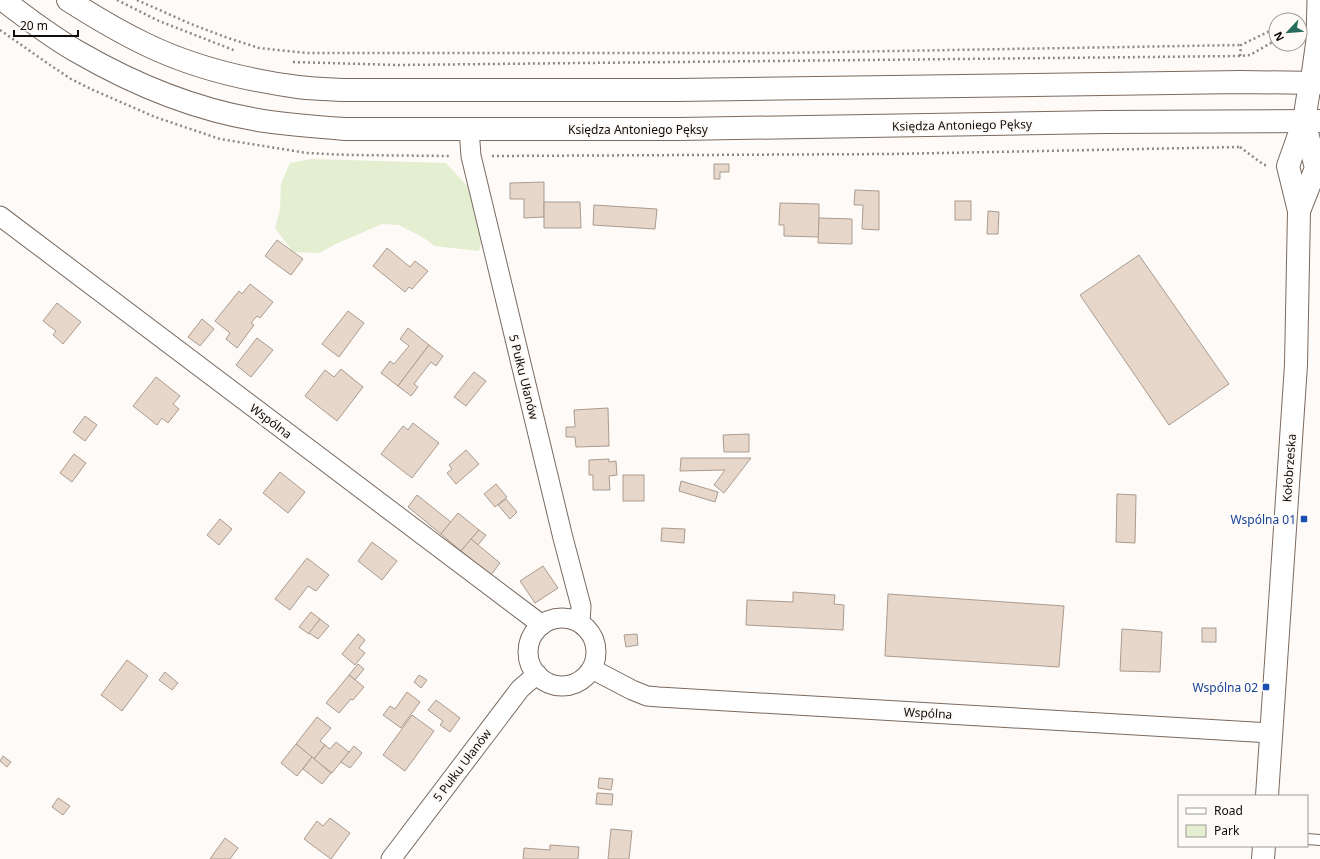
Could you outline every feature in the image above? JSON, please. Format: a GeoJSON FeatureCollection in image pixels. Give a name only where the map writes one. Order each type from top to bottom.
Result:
{"type":"FeatureCollection","features":[{"type":"Feature","properties":{"kind":"main road","name":"Księdza Antoniego Pęksy"},"geometry":{"type":"LineString","coordinates":[[3,0],[76,51],[154,90],[233,115],[263,121],[304,126],[345,129],[680,129],[1098,122],[1312,121]]}},
{"type":"Feature","properties":{"kind":"main road"},"geometry":{"type":"LineString","coordinates":[[68,0],[146,45],[196,64],[268,82],[299,87],[343,90],[677,90],[1241,82],[1315,83]]}},
{"type":"Feature","properties":{"kind":"main road","name":"Kołobrzeska"},"geometry":{"type":"LineString","coordinates":[[1267,795],[1296,365],[1299,211],[1288,166],[1312,121],[1315,83]]}},
{"type":"Feature","properties":{"kind":"main road"},"geometry":{"type":"LineString","coordinates":[[1263,859],[1264,847]]}},
{"type":"Feature","properties":{"kind":"street"},"geometry":{"type":"LineString","coordinates":[[1315,83],[1317,0]]}},
{"type":"Feature","properties":{"kind":"street","name":"5 Pułku Ułanów"},"geometry":{"type":"LineString","coordinates":[[469,129],[473,164],[563,538],[581,606],[580,623]]}},
{"type":"Feature","properties":{"kind":"street","name":"Wspólna"},"geometry":{"type":"LineString","coordinates":[[0,216],[542,625]]}},
{"type":"Feature","properties":{"kind":"street"},"geometry":{"type":"LineString","coordinates":[[561,618],[580,623],[588,630],[596,649],[596,659],[592,669],[586,677],[577,683],[566,686],[545,682],[531,665],[529,654],[530,643],[534,633],[542,625],[551,620],[561,618]]}},
{"type":"Feature","properties":{"kind":"street","name":"Wspólna"},"geometry":{"type":"LineString","coordinates":[[592,669],[632,690],[647,696],[1271,733]]}},
{"type":"Feature","properties":{"kind":"street","name":"5 Pułku Ułanów"},"geometry":{"type":"LineString","coordinates":[[391,859],[520,688],[537,674]]}},
{"type":"Feature","properties":{"kind":"lane"},"geometry":{"type":"LineString","coordinates":[[1308,839],[1320,840]]}},
{"type":"Feature","properties":{"kind":"path"},"geometry":{"type":"LineString","coordinates":[[117,0],[159,21],[237,52]]}},
{"type":"Feature","properties":{"kind":"path"},"geometry":{"type":"LineString","coordinates":[[137,0],[191,24],[259,48],[307,53],[771,53],[1241,45]]}},
{"type":"Feature","properties":{"kind":"path"},"geometry":{"type":"LineString","coordinates":[[288,62],[309,64],[397,65],[1240,56],[1250,55],[1268,45]]}},
{"type":"Feature","properties":{"kind":"green space"},"geometry":{"type":"Polygon","coordinates":[[[311,159],[446,163],[472,191],[482,240],[479,251],[435,246],[424,238],[399,225],[382,224],[340,242],[319,253],[293,252],[275,228],[280,209],[281,184],[290,163],[311,159]]]}},
{"type":"Feature","properties":{"kind":"building"},"geometry":{"type":"Polygon","coordinates":[[[714,164],[729,164],[729,172],[720,172],[720,179],[714,179],[714,164]]]}},
{"type":"Feature","properties":{"kind":"building"},"geometry":{"type":"Polygon","coordinates":[[[544,182],[544,217],[524,218],[524,199],[510,199],[510,183],[544,182]]]}},
{"type":"Feature","properties":{"kind":"building"},"geometry":{"type":"Polygon","coordinates":[[[855,190],[879,191],[879,230],[862,229],[863,205],[854,205],[855,190]]]}},
{"type":"Feature","properties":{"kind":"building"},"geometry":{"type":"Polygon","coordinates":[[[955,201],[971,201],[971,220],[955,220],[955,201]]]}},
{"type":"Feature","properties":{"kind":"building"},"geometry":{"type":"Polygon","coordinates":[[[544,202],[580,202],[581,228],[544,228],[544,202]]]}},
{"type":"Feature","properties":{"kind":"building"},"geometry":{"type":"Polygon","coordinates":[[[780,203],[819,204],[819,237],[784,236],[784,225],[779,225],[780,203]]]}},
{"type":"Feature","properties":{"kind":"building"},"geometry":{"type":"Polygon","coordinates":[[[594,205],[657,209],[655,229],[593,225],[594,205]]]}},
{"type":"Feature","properties":{"kind":"building"},"geometry":{"type":"Polygon","coordinates":[[[988,211],[999,212],[998,234],[987,234],[988,211]]]}},
{"type":"Feature","properties":{"kind":"building"},"geometry":{"type":"Polygon","coordinates":[[[819,218],[852,219],[852,244],[818,243],[819,218]]]}},
{"type":"Feature","properties":{"kind":"building"},"geometry":{"type":"Polygon","coordinates":[[[277,240],[303,259],[291,275],[265,256],[277,240]]]}},
{"type":"Feature","properties":{"kind":"building"},"geometry":{"type":"Polygon","coordinates":[[[387,248],[410,267],[415,261],[428,271],[412,289],[409,287],[405,292],[373,266],[387,248]]]}},
{"type":"Feature","properties":{"kind":"building"},"geometry":{"type":"Polygon","coordinates":[[[1139,255],[1229,384],[1169,425],[1080,295],[1139,255]]]}},
{"type":"Feature","properties":{"kind":"building"},"geometry":{"type":"Polygon","coordinates":[[[250,284],[273,302],[260,318],[257,316],[251,323],[254,325],[237,348],[226,339],[230,333],[215,321],[239,291],[242,294],[250,284]]]}},
{"type":"Feature","properties":{"kind":"building"},"geometry":{"type":"Polygon","coordinates":[[[57,303],[81,322],[63,344],[53,335],[56,331],[43,321],[57,303]]]}},
{"type":"Feature","properties":{"kind":"building"},"geometry":{"type":"Polygon","coordinates":[[[348,311],[364,323],[339,357],[322,344],[348,311]]]}},
{"type":"Feature","properties":{"kind":"building"},"geometry":{"type":"Polygon","coordinates":[[[202,319],[214,329],[200,346],[188,337],[202,319]]]}},
{"type":"Feature","properties":{"kind":"building"},"geometry":{"type":"Polygon","coordinates":[[[408,328],[429,345],[398,386],[381,373],[390,361],[394,364],[409,346],[400,339],[408,328]]]}},
{"type":"Feature","properties":{"kind":"building"},"geometry":{"type":"Polygon","coordinates":[[[257,338],[273,350],[251,377],[236,365],[257,338]]]}},
{"type":"Feature","properties":{"kind":"building"},"geometry":{"type":"Polygon","coordinates":[[[429,345],[443,356],[436,366],[431,362],[414,384],[418,387],[411,396],[398,386],[429,345]]]}},
{"type":"Feature","properties":{"kind":"building"},"geometry":{"type":"Polygon","coordinates":[[[341,369],[363,387],[337,421],[305,396],[325,370],[334,377],[341,369]]]}},
{"type":"Feature","properties":{"kind":"building"},"geometry":{"type":"Polygon","coordinates":[[[474,372],[486,381],[466,406],[454,397],[474,372]]]}},
{"type":"Feature","properties":{"kind":"building"},"geometry":{"type":"Polygon","coordinates":[[[156,377],[180,396],[173,404],[179,409],[168,423],[162,418],[157,425],[133,406],[156,377]]]}},
{"type":"Feature","properties":{"kind":"building"},"geometry":{"type":"Polygon","coordinates":[[[608,408],[609,446],[576,447],[575,437],[566,437],[566,427],[575,427],[574,410],[608,408]]]}},
{"type":"Feature","properties":{"kind":"building"},"geometry":{"type":"Polygon","coordinates":[[[85,416],[97,425],[85,441],[73,432],[85,416]]]}},
{"type":"Feature","properties":{"kind":"building"},"geometry":{"type":"Polygon","coordinates":[[[413,423],[439,443],[412,478],[381,454],[403,426],[408,430],[413,423]]]}},
{"type":"Feature","properties":{"kind":"building"},"geometry":{"type":"Polygon","coordinates":[[[749,434],[749,452],[724,452],[723,435],[749,434]]]}},
{"type":"Feature","properties":{"kind":"building"},"geometry":{"type":"Polygon","coordinates":[[[466,450],[479,464],[456,484],[447,473],[452,469],[449,465],[466,450]]]}},
{"type":"Feature","properties":{"kind":"building"},"geometry":{"type":"Polygon","coordinates":[[[74,454],[86,463],[72,482],[60,473],[74,454]]]}},
{"type":"Feature","properties":{"kind":"building"},"geometry":{"type":"Polygon","coordinates":[[[681,458],[751,458],[724,493],[714,485],[725,470],[680,471],[681,458]]]}},
{"type":"Feature","properties":{"kind":"building"},"geometry":{"type":"Polygon","coordinates":[[[609,459],[609,462],[616,461],[617,475],[609,476],[610,490],[593,490],[593,475],[589,475],[589,460],[609,459]]]}},
{"type":"Feature","properties":{"kind":"building"},"geometry":{"type":"Polygon","coordinates":[[[280,472],[305,492],[288,513],[263,493],[280,472]]]}},
{"type":"Feature","properties":{"kind":"building"},"geometry":{"type":"Polygon","coordinates":[[[623,475],[644,475],[644,501],[623,501],[623,475]]]}},
{"type":"Feature","properties":{"kind":"building"},"geometry":{"type":"Polygon","coordinates":[[[681,481],[718,492],[715,502],[679,491],[681,481]]]}},
{"type":"Feature","properties":{"kind":"building"},"geometry":{"type":"Polygon","coordinates":[[[496,484],[507,497],[495,507],[484,494],[496,484]]]}},
{"type":"Feature","properties":{"kind":"building"},"geometry":{"type":"Polygon","coordinates":[[[1117,494],[1136,495],[1135,543],[1116,542],[1117,494]]]}},
{"type":"Feature","properties":{"kind":"building"},"geometry":{"type":"Polygon","coordinates":[[[417,495],[451,522],[441,534],[408,507],[417,495]]]}},
{"type":"Feature","properties":{"kind":"building"},"geometry":{"type":"Polygon","coordinates":[[[506,499],[517,512],[510,519],[498,505],[506,499]]]}},
{"type":"Feature","properties":{"kind":"building"},"geometry":{"type":"Polygon","coordinates":[[[458,513],[479,530],[461,551],[441,534],[458,513]]]}},
{"type":"Feature","properties":{"kind":"building"},"geometry":{"type":"Polygon","coordinates":[[[220,519],[232,529],[219,545],[207,535],[220,519]]]}},
{"type":"Feature","properties":{"kind":"building"},"geometry":{"type":"Polygon","coordinates":[[[662,528],[685,529],[684,543],[661,541],[662,528]]]}},
{"type":"Feature","properties":{"kind":"building"},"geometry":{"type":"Polygon","coordinates":[[[479,530],[486,535],[478,545],[471,539],[479,530]]]}},
{"type":"Feature","properties":{"kind":"building"},"geometry":{"type":"Polygon","coordinates":[[[471,539],[500,563],[491,575],[461,551],[471,539]]]}},
{"type":"Feature","properties":{"kind":"building"},"geometry":{"type":"Polygon","coordinates":[[[372,542],[397,561],[382,580],[358,561],[372,542]]]}},
{"type":"Feature","properties":{"kind":"building"},"geometry":{"type":"Polygon","coordinates":[[[307,558],[329,575],[316,591],[308,586],[290,610],[275,599],[307,558]]]}},
{"type":"Feature","properties":{"kind":"building"},"geometry":{"type":"Polygon","coordinates":[[[543,566],[558,588],[535,603],[520,581],[543,566]]]}},
{"type":"Feature","properties":{"kind":"building"},"geometry":{"type":"Polygon","coordinates":[[[793,592],[835,595],[834,604],[844,605],[843,630],[746,625],[747,600],[793,602],[793,592]]]}},
{"type":"Feature","properties":{"kind":"building"},"geometry":{"type":"Polygon","coordinates":[[[888,594],[1064,606],[1059,667],[885,656],[888,594]]]}},
{"type":"Feature","properties":{"kind":"building"},"geometry":{"type":"Polygon","coordinates":[[[311,612],[320,619],[309,634],[299,627],[311,612]]]}},
{"type":"Feature","properties":{"kind":"building"},"geometry":{"type":"Polygon","coordinates":[[[320,619],[329,626],[318,639],[309,633],[320,619]]]}},
{"type":"Feature","properties":{"kind":"building"},"geometry":{"type":"Polygon","coordinates":[[[1202,628],[1216,628],[1216,642],[1202,642],[1202,628]]]}},
{"type":"Feature","properties":{"kind":"building"},"geometry":{"type":"Polygon","coordinates":[[[1122,629],[1162,632],[1160,672],[1120,671],[1122,629]]]}},
{"type":"Feature","properties":{"kind":"building"},"geometry":{"type":"Polygon","coordinates":[[[358,634],[365,640],[359,648],[365,653],[355,665],[342,654],[358,634]]]}},
{"type":"Feature","properties":{"kind":"building"},"geometry":{"type":"Polygon","coordinates":[[[637,634],[638,645],[626,647],[624,635],[637,634]]]}},
{"type":"Feature","properties":{"kind":"building"},"geometry":{"type":"Polygon","coordinates":[[[127,660],[148,676],[122,711],[101,695],[127,660]]]}},
{"type":"Feature","properties":{"kind":"building"},"geometry":{"type":"Polygon","coordinates":[[[358,664],[364,669],[355,680],[349,675],[358,664]]]}},
{"type":"Feature","properties":{"kind":"building"},"geometry":{"type":"Polygon","coordinates":[[[165,672],[178,683],[172,690],[159,680],[165,672]]]}},
{"type":"Feature","properties":{"kind":"building"},"geometry":{"type":"Polygon","coordinates":[[[349,675],[364,687],[339,713],[326,703],[349,675]]]}},
{"type":"Feature","properties":{"kind":"building"},"geometry":{"type":"Polygon","coordinates":[[[419,675],[427,680],[421,688],[414,682],[419,675]]]}},
{"type":"Feature","properties":{"kind":"building"},"geometry":{"type":"Polygon","coordinates":[[[407,692],[420,702],[401,728],[383,715],[390,706],[395,709],[407,692]]]}},
{"type":"Feature","properties":{"kind":"building"},"geometry":{"type":"Polygon","coordinates":[[[436,700],[460,718],[450,732],[440,725],[443,721],[428,710],[436,700]]]}},
{"type":"Feature","properties":{"kind":"building"},"geometry":{"type":"Polygon","coordinates":[[[412,715],[434,731],[405,771],[383,755],[412,715]]]}},
{"type":"Feature","properties":{"kind":"building"},"geometry":{"type":"Polygon","coordinates":[[[317,717],[331,728],[320,741],[325,745],[314,759],[296,744],[317,717]]]}},
{"type":"Feature","properties":{"kind":"building"},"geometry":{"type":"Polygon","coordinates":[[[336,742],[349,752],[332,773],[314,759],[325,745],[330,749],[336,742]]]}},
{"type":"Feature","properties":{"kind":"building"},"geometry":{"type":"Polygon","coordinates":[[[296,744],[312,757],[297,776],[281,763],[296,744]]]}},
{"type":"Feature","properties":{"kind":"building"},"geometry":{"type":"Polygon","coordinates":[[[354,746],[362,753],[350,768],[341,762],[354,746]]]}},
{"type":"Feature","properties":{"kind":"building"},"geometry":{"type":"Polygon","coordinates":[[[3,756],[11,762],[7,767],[0,761],[3,756]]]}},
{"type":"Feature","properties":{"kind":"building"},"geometry":{"type":"Polygon","coordinates":[[[312,757],[331,773],[322,784],[303,769],[312,757]]]}},
{"type":"Feature","properties":{"kind":"building"},"geometry":{"type":"Polygon","coordinates":[[[599,778],[613,779],[611,790],[598,788],[599,778]]]}},
{"type":"Feature","properties":{"kind":"building"},"geometry":{"type":"Polygon","coordinates":[[[597,793],[613,794],[612,805],[596,804],[597,793]]]}},
{"type":"Feature","properties":{"kind":"building"},"geometry":{"type":"Polygon","coordinates":[[[58,798],[70,806],[63,815],[52,807],[58,798]]]}},
{"type":"Feature","properties":{"kind":"building"},"geometry":{"type":"Polygon","coordinates":[[[330,818],[350,833],[331,859],[304,839],[317,821],[323,826],[330,818]]]}},
{"type":"Feature","properties":{"kind":"building"},"geometry":{"type":"Polygon","coordinates":[[[611,829],[632,831],[629,859],[608,859],[611,829]]]}},
{"type":"Feature","properties":{"kind":"building"},"geometry":{"type":"Polygon","coordinates":[[[225,838],[238,848],[230,859],[210,859],[225,838]]]}},
{"type":"Feature","properties":{"kind":"building"},"geometry":{"type":"Polygon","coordinates":[[[550,845],[579,847],[578,859],[523,859],[524,848],[550,850],[550,845]]]}},
{"type":"Feature","properties":{"kind":"place","name":"Wspólna 01"},"geometry":{"type":"Point","coordinates":[1304,519]}},
{"type":"Feature","properties":{"kind":"place","name":"Wspólna 02"},"geometry":{"type":"Point","coordinates":[1266,687]}}]}
